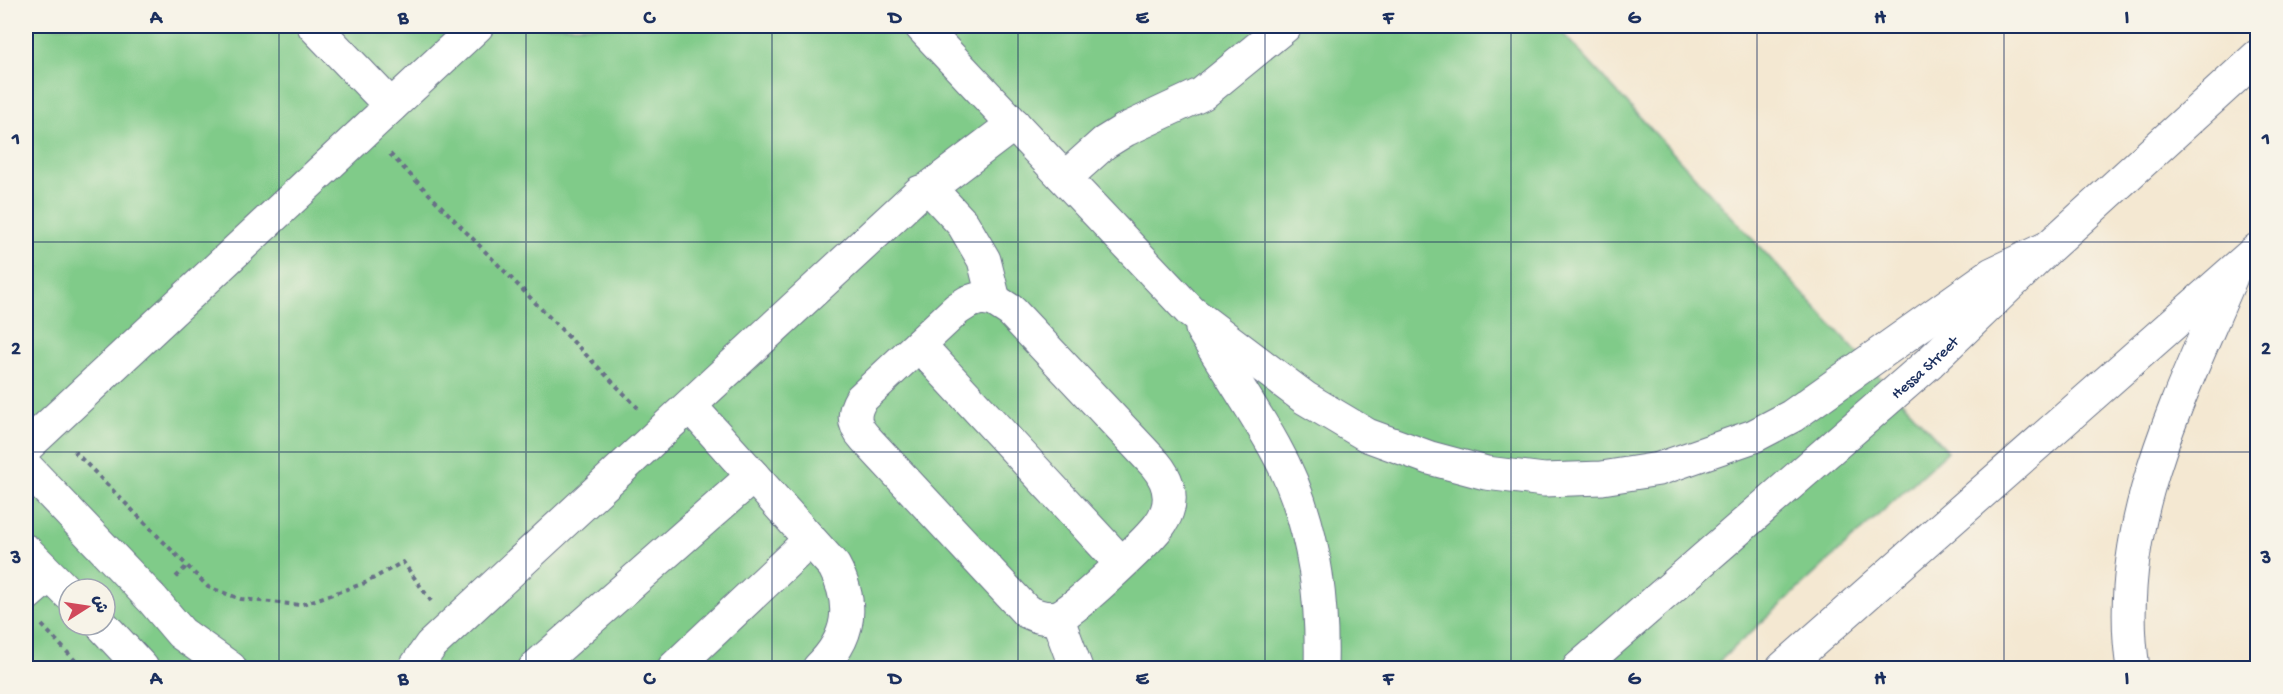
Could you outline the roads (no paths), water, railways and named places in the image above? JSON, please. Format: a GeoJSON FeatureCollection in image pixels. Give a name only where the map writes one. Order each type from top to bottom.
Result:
{"type":"FeatureCollection","features":[{"type":"Feature","properties":{"kind":"main road"},"geometry":{"type":"LineString","coordinates":[[314,26],[391,106]]}},
{"type":"Feature","properties":{"kind":"main road"},"geometry":{"type":"LineString","coordinates":[[37,436],[477,26]]}},
{"type":"Feature","properties":{"kind":"main road"},"geometry":{"type":"LineString","coordinates":[[921,26],[1191,312],[1305,398],[1367,435],[1431,458],[1486,473],[1544,480],[1602,478],[1659,469],[1754,436],[1792,416],[1992,274],[2049,247]]}},
{"type":"Feature","properties":{"kind":"main road"},"geometry":{"type":"LineString","coordinates":[[1065,178],[1104,143],[1125,130],[1202,94],[1285,26]]}},
{"type":"Feature","properties":{"kind":"main road","name":"Hessa Street"},"geometry":{"type":"LineString","coordinates":[[1579,669],[1930,362],[2049,247],[2258,56]]}},
{"type":"Feature","properties":{"kind":"main road"},"geometry":{"type":"LineString","coordinates":[[389,669],[432,647],[915,196],[927,190],[1014,124]]}},
{"type":"Feature","properties":{"kind":"main road"},"geometry":{"type":"LineString","coordinates":[[927,190],[940,196],[975,241],[984,260],[994,300]]}},
{"type":"Feature","properties":{"kind":"main road"},"geometry":{"type":"LineString","coordinates":[[1783,669],[2246,259]]}},
{"type":"Feature","properties":{"kind":"main road"},"geometry":{"type":"LineString","coordinates":[[2133,669],[2130,611],[2132,572],[2143,504],[2153,466],[2170,420],[2246,259]]}},
{"type":"Feature","properties":{"kind":"main road"},"geometry":{"type":"LineString","coordinates":[[981,298],[994,300],[1011,311],[1163,473],[1168,485],[1168,509],[1157,529],[1067,613],[1058,617],[1036,616],[1026,611],[857,430],[855,409],[861,399],[968,302],[981,298]]}},
{"type":"Feature","properties":{"kind":"main road"},"geometry":{"type":"LineString","coordinates":[[1191,312],[1275,448],[1299,504],[1315,564],[1322,624],[1321,669]]}},
{"type":"Feature","properties":{"kind":"main road"},"geometry":{"type":"LineString","coordinates":[[919,345],[1121,563]]}},
{"type":"Feature","properties":{"kind":"main road"},"geometry":{"type":"LineString","coordinates":[[690,406],[834,566],[842,582],[847,600],[847,619],[842,637],[833,653],[819,669]]}},
{"type":"Feature","properties":{"kind":"main road"},"geometry":{"type":"LineString","coordinates":[[26,467],[153,600],[181,633],[231,669]]}},
{"type":"Feature","properties":{"kind":"main road"},"geometry":{"type":"LineString","coordinates":[[535,669],[753,476]]}},
{"type":"Feature","properties":{"kind":"main road"},"geometry":{"type":"LineString","coordinates":[[675,669],[810,540]]}},
{"type":"Feature","properties":{"kind":"main road"},"geometry":{"type":"LineString","coordinates":[[26,551],[48,588]]}},
{"type":"Feature","properties":{"kind":"main road"},"geometry":{"type":"LineString","coordinates":[[1058,617],[1077,669]]}},
{"type":"Feature","properties":{"kind":"main road"},"geometry":{"type":"LineString","coordinates":[[113,637],[141,669]]}}]}
